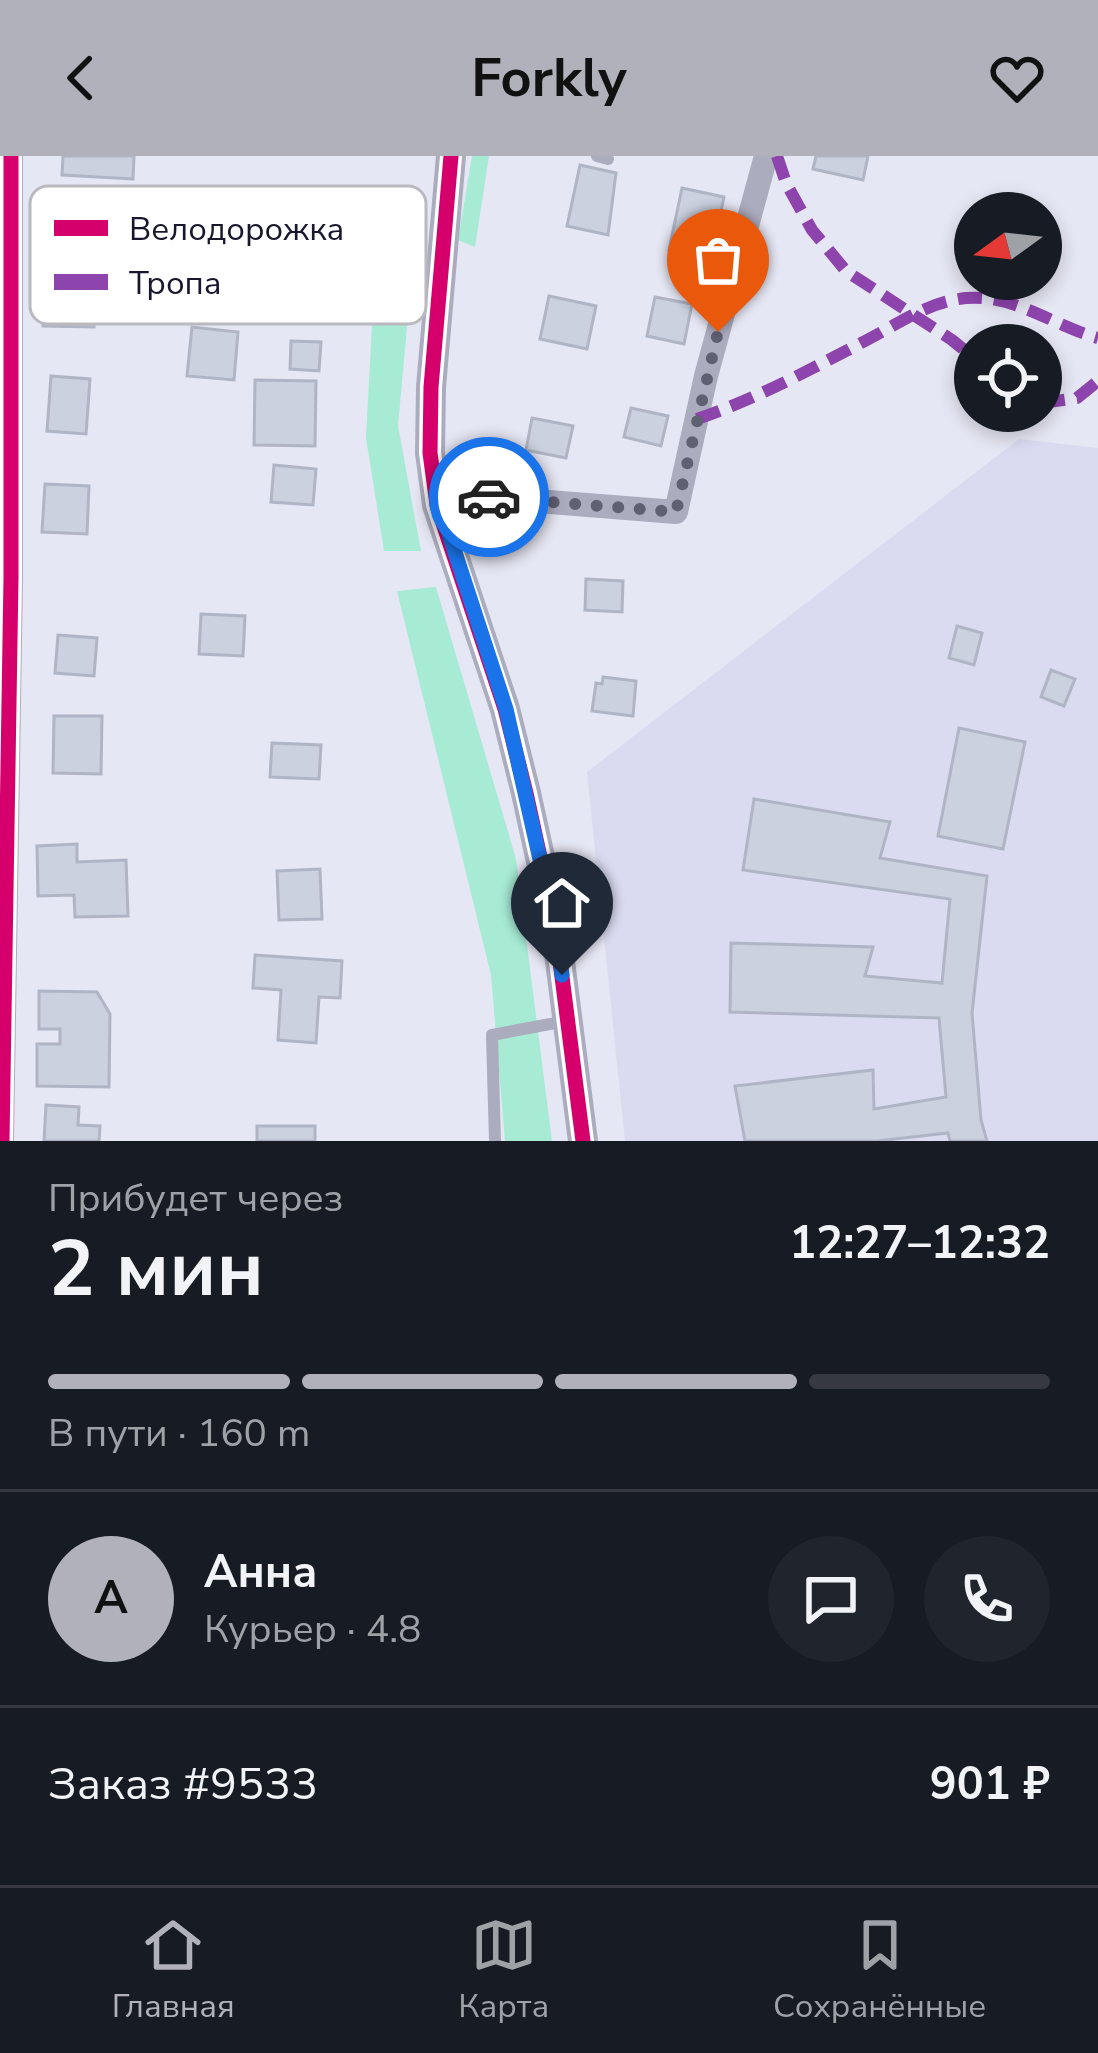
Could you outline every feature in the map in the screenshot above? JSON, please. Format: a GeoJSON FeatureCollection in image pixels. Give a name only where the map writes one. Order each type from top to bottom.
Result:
{"type":"FeatureCollection","features":[{"type":"Feature","properties":{"kind":"street"},"geometry":{"type":"LineString","coordinates":[[2,1141],[11,578],[11,156]]}},
{"type":"Feature","properties":{"kind":"street"},"geometry":{"type":"LineString","coordinates":[[452,156],[430,387],[430,453],[436,494],[506,709],[556,930],[583,1141]]}},
{"type":"Feature","properties":{"kind":"street"},"geometry":{"type":"LineString","coordinates":[[436,494],[676,512],[706,376],[766,156]]}},
{"type":"Feature","properties":{"kind":"lane"},"geometry":{"type":"LineString","coordinates":[[495,1141],[492,1036],[567,1021]]}},
{"type":"Feature","properties":{"kind":"shaded area"},"geometry":{"type":"Polygon","coordinates":[[[1019,439],[1098,448],[1098,1141],[625,1141],[587,772],[1019,439]]]}},
{"type":"Feature","properties":{"kind":"green space"},"geometry":{"type":"Polygon","coordinates":[[[472,156],[489,156],[475,247],[458,240],[472,156]]]}},
{"type":"Feature","properties":{"kind":"green space"},"geometry":{"type":"Polygon","coordinates":[[[372,324],[407,324],[398,426],[421,551],[384,551],[366,438],[372,324]]]}},
{"type":"Feature","properties":{"kind":"green space"},"geometry":{"type":"Polygon","coordinates":[[[436,587],[516,859],[552,1141],[505,1141],[491,975],[397,591],[436,587]]]}},
{"type":"Feature","properties":{"kind":"building"},"geometry":{"type":"Polygon","coordinates":[[[63,156],[134,156],[133,179],[62,175],[63,156]]]}},
{"type":"Feature","properties":{"kind":"building"},"geometry":{"type":"Polygon","coordinates":[[[816,156],[868,156],[863,180],[813,169],[816,156]]]}},
{"type":"Feature","properties":{"kind":"building"},"geometry":{"type":"Polygon","coordinates":[[[580,165],[616,173],[608,235],[567,226],[580,165]]]}},
{"type":"Feature","properties":{"kind":"building"},"geometry":{"type":"Polygon","coordinates":[[[682,188],[724,197],[711,258],[669,250],[682,188]]]}},
{"type":"Feature","properties":{"kind":"building"},"geometry":{"type":"Polygon","coordinates":[[[549,296],[596,306],[587,349],[540,339],[549,296]]]}},
{"type":"Feature","properties":{"kind":"building"},"geometry":{"type":"Polygon","coordinates":[[[655,297],[692,304],[684,344],[647,336],[655,297]]]}},
{"type":"Feature","properties":{"kind":"building"},"geometry":{"type":"Polygon","coordinates":[[[43,324],[94,324],[94,327],[43,324]]]}},
{"type":"Feature","properties":{"kind":"building"},"geometry":{"type":"Polygon","coordinates":[[[192,327],[238,332],[234,380],[187,376],[192,327]]]}},
{"type":"Feature","properties":{"kind":"building"},"geometry":{"type":"Polygon","coordinates":[[[291,341],[321,342],[319,371],[290,369],[291,341]]]}},
{"type":"Feature","properties":{"kind":"building"},"geometry":{"type":"Polygon","coordinates":[[[51,376],[90,379],[86,434],[47,431],[51,376]]]}},
{"type":"Feature","properties":{"kind":"building"},"geometry":{"type":"Polygon","coordinates":[[[255,380],[316,381],[315,446],[254,445],[255,380]]]}},
{"type":"Feature","properties":{"kind":"building"},"geometry":{"type":"Polygon","coordinates":[[[631,408],[668,416],[661,446],[624,437],[631,408]]]}},
{"type":"Feature","properties":{"kind":"building"},"geometry":{"type":"Polygon","coordinates":[[[532,418],[573,426],[566,458],[526,450],[532,418]]]}},
{"type":"Feature","properties":{"kind":"building"},"geometry":{"type":"Polygon","coordinates":[[[274,465],[316,469],[313,505],[271,502],[274,465]]]}},
{"type":"Feature","properties":{"kind":"building"},"geometry":{"type":"Polygon","coordinates":[[[45,484],[89,486],[87,534],[42,532],[45,484]]]}},
{"type":"Feature","properties":{"kind":"building"},"geometry":{"type":"Polygon","coordinates":[[[586,579],[623,581],[622,612],[585,610],[586,579]]]}},
{"type":"Feature","properties":{"kind":"building"},"geometry":{"type":"Polygon","coordinates":[[[201,614],[245,616],[243,656],[199,654],[201,614]]]}},
{"type":"Feature","properties":{"kind":"building"},"geometry":{"type":"Polygon","coordinates":[[[957,626],[982,633],[974,665],[949,658],[957,626]]]}},
{"type":"Feature","properties":{"kind":"building"},"geometry":{"type":"Polygon","coordinates":[[[58,635],[97,638],[94,676],[55,673],[58,635]]]}},
{"type":"Feature","properties":{"kind":"building"},"geometry":{"type":"Polygon","coordinates":[[[1051,670],[1075,679],[1064,706],[1041,697],[1051,670]]]}},
{"type":"Feature","properties":{"kind":"building"},"geometry":{"type":"Polygon","coordinates":[[[603,677],[636,681],[633,716],[592,711],[596,683],[602,684],[603,677]]]}},
{"type":"Feature","properties":{"kind":"building"},"geometry":{"type":"Polygon","coordinates":[[[54,716],[102,716],[101,774],[53,773],[54,716]]]}},
{"type":"Feature","properties":{"kind":"building"},"geometry":{"type":"Polygon","coordinates":[[[959,728],[1025,742],[1003,849],[938,836],[959,728]]]}},
{"type":"Feature","properties":{"kind":"building"},"geometry":{"type":"Polygon","coordinates":[[[272,743],[321,745],[319,779],[270,777],[272,743]]]}},
{"type":"Feature","properties":{"kind":"building"},"geometry":{"type":"Polygon","coordinates":[[[754,799],[890,822],[880,858],[987,876],[972,1013],[987,1141],[950,1141],[948,1133],[877,1141],[745,1141],[735,1086],[873,1070],[874,1109],[946,1097],[939,1018],[730,1012],[731,943],[873,947],[865,976],[942,983],[950,899],[743,870],[754,799]]]}},
{"type":"Feature","properties":{"kind":"building"},"geometry":{"type":"Polygon","coordinates":[[[77,844],[77,862],[126,860],[128,916],[75,917],[74,895],[38,896],[37,846],[77,844]]]}},
{"type":"Feature","properties":{"kind":"building"},"geometry":{"type":"Polygon","coordinates":[[[320,869],[322,919],[279,920],[277,871],[320,869]]]}},
{"type":"Feature","properties":{"kind":"building"},"geometry":{"type":"Polygon","coordinates":[[[255,955],[342,961],[340,998],[319,997],[316,1043],[278,1040],[281,990],[253,988],[255,955]]]}},
{"type":"Feature","properties":{"kind":"building"},"geometry":{"type":"Polygon","coordinates":[[[39,991],[97,992],[110,1014],[109,1087],[37,1086],[37,1044],[60,1044],[60,1029],[39,1029],[39,991]]]}},
{"type":"Feature","properties":{"kind":"building"},"geometry":{"type":"Polygon","coordinates":[[[46,1105],[79,1107],[78,1125],[100,1126],[99,1141],[44,1141],[46,1105]]]}},
{"type":"Feature","properties":{"kind":"building"},"geometry":{"type":"Polygon","coordinates":[[[257,1126],[315,1126],[315,1141],[257,1141],[257,1126]]]}},
{"type":"Feature","properties":{"kind":"marked path"},"geometry":{"type":"LineString","coordinates":[[777,156],[812,230],[846,271],[954,342]]}},
{"type":"Feature","properties":{"kind":"marked path"},"geometry":{"type":"LineString","coordinates":[[697,419],[952,300],[1001,301],[1098,338]]}},
{"type":"Feature","properties":{"kind":"marked path"},"geometry":{"type":"LineString","coordinates":[[1062,400],[1077,398],[1098,381]]}},
{"type":"Feature","properties":{"kind":"cycle path"},"geometry":{"type":"LineString","coordinates":[[2,1141],[11,578],[11,156]]}},
{"type":"Feature","properties":{"kind":"cycle path"},"geometry":{"type":"LineString","coordinates":[[451,156],[431,387],[430,453],[437,505],[505,709],[526,793],[556,930],[583,1141]]}},
{"type":"Feature","properties":{"kind":"way so far"},"geometry":{"type":"LineString","coordinates":[[489,497],[676,512],[718,332]]}},
{"type":"Feature","properties":{"kind":"route"},"geometry":{"type":"LineString","coordinates":[[489,497],[436,494],[506,709],[562,975]]}}]}
